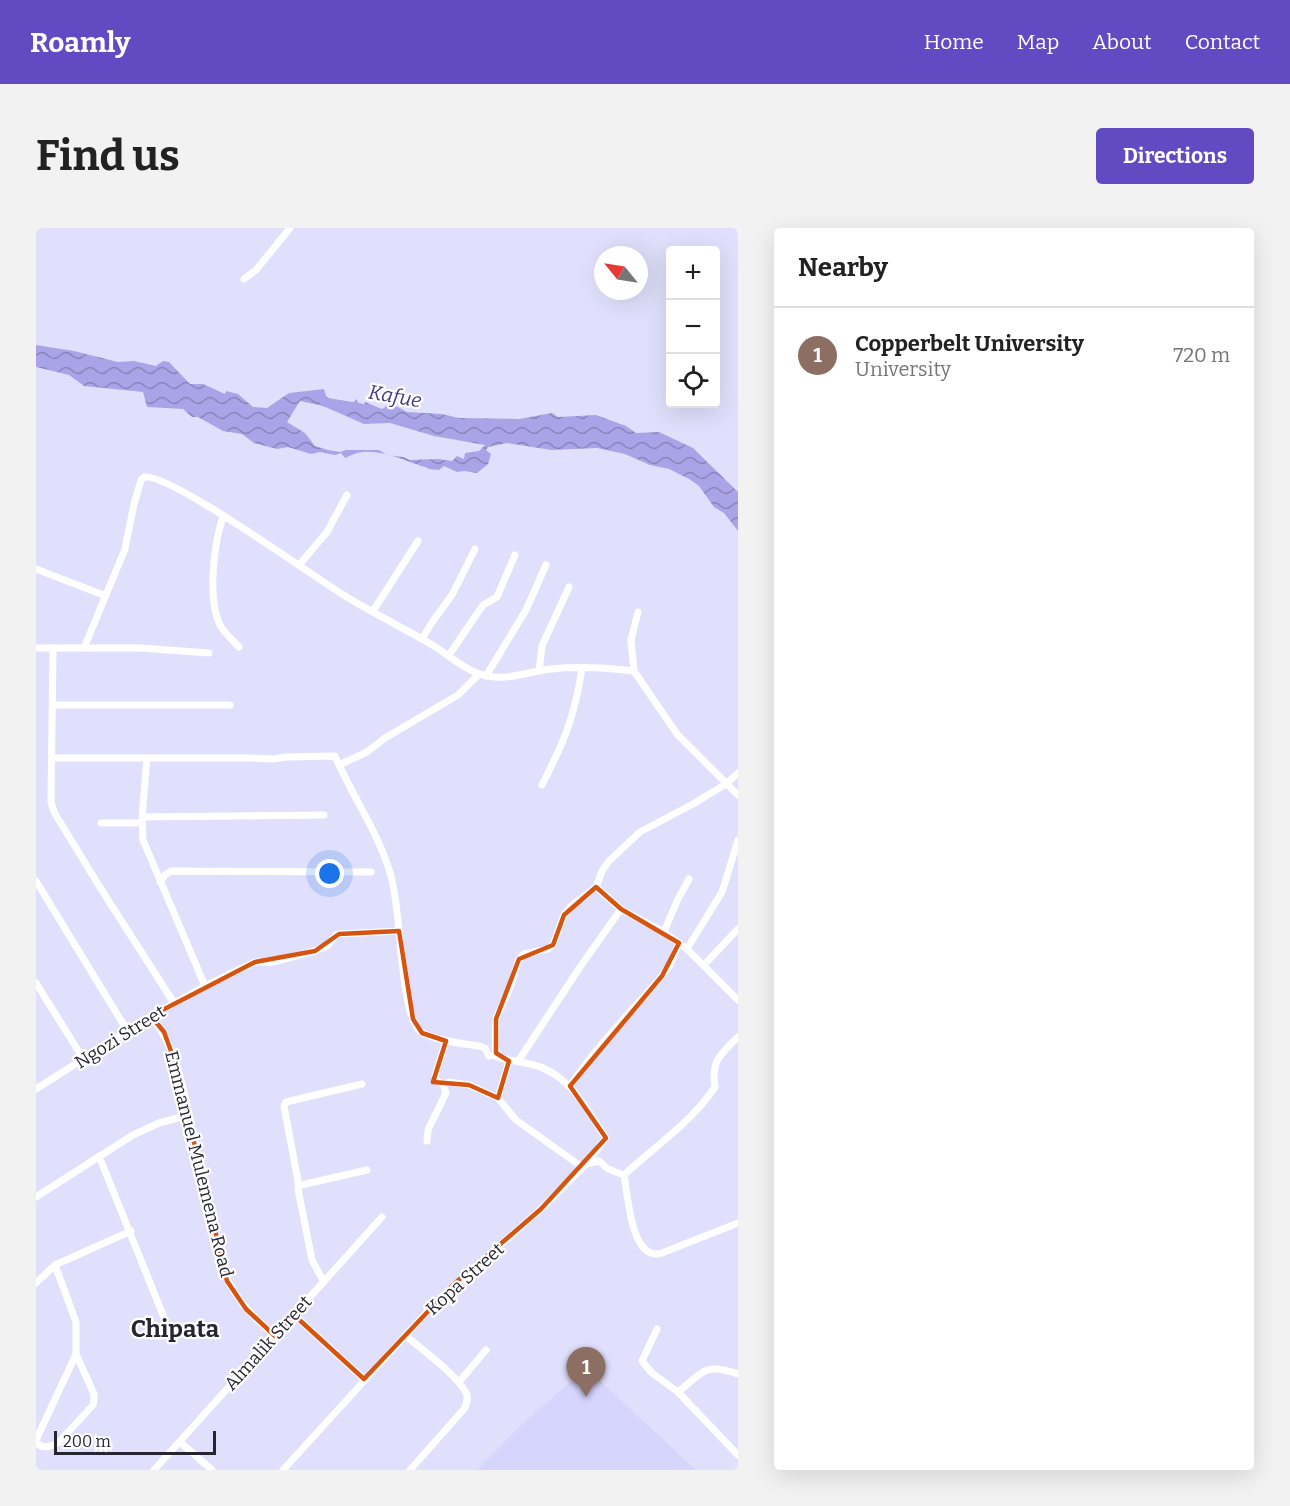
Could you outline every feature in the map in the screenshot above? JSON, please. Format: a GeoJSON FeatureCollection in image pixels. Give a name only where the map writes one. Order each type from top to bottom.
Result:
{"type":"FeatureCollection","features":[{"type":"Feature","properties":{"kind":"street"},"geometry":{"type":"LineString","coordinates":[[244,279],[256,270],[290,228]]}},
{"type":"Feature","properties":{"kind":"street"},"geometry":{"type":"LineString","coordinates":[[84,648],[124,549],[141,480],[149,476],[167,483],[224,517],[345,596],[483,675],[504,677],[562,668],[634,671]]}},
{"type":"Feature","properties":{"kind":"street"},"geometry":{"type":"LineString","coordinates":[[299,566],[327,532],[348,495]]}},
{"type":"Feature","properties":{"kind":"street"},"geometry":{"type":"LineString","coordinates":[[224,517],[218,532],[212,589],[220,625],[239,647]]}},
{"type":"Feature","properties":{"kind":"street"},"geometry":{"type":"LineString","coordinates":[[373,611],[418,541]]}},
{"type":"Feature","properties":{"kind":"street"},"geometry":{"type":"LineString","coordinates":[[422,639],[452,595],[475,549]]}},
{"type":"Feature","properties":{"kind":"street"},"geometry":{"type":"LineString","coordinates":[[449,656],[483,605],[497,597],[515,555]]}},
{"type":"Feature","properties":{"kind":"street"},"geometry":{"type":"LineString","coordinates":[[339,765],[367,752],[385,738],[452,700],[483,675],[518,625],[546,565]]}},
{"type":"Feature","properties":{"kind":"street"},"geometry":{"type":"LineString","coordinates":[[36,569],[106,596]]}},
{"type":"Feature","properties":{"kind":"street"},"geometry":{"type":"LineString","coordinates":[[539,671],[542,646],[569,587]]}},
{"type":"Feature","properties":{"kind":"street"},"geometry":{"type":"LineString","coordinates":[[638,612],[631,640],[634,671],[677,734],[738,795]]}},
{"type":"Feature","properties":{"kind":"street"},"geometry":{"type":"LineString","coordinates":[[36,648],[141,648],[209,653]]}},
{"type":"Feature","properties":{"kind":"street"},"geometry":{"type":"LineString","coordinates":[[53,648],[51,802],[54,812],[174,1003]]}},
{"type":"Feature","properties":{"kind":"street"},"geometry":{"type":"LineString","coordinates":[[542,785],[566,736],[578,699],[582,668]]}},
{"type":"Feature","properties":{"kind":"street"},"geometry":{"type":"LineString","coordinates":[[54,705],[230,705]]}},
{"type":"Feature","properties":{"kind":"street"},"geometry":{"type":"LineString","coordinates":[[53,758],[274,759],[335,756],[381,849],[390,875],[406,986],[413,1019],[422,1033],[446,1041],[479,1046],[485,1048],[489,1056],[494,1055],[509,1061],[519,1060],[546,1069],[570,1086],[593,1053],[662,976],[670,965],[679,943]]}},
{"type":"Feature","properties":{"kind":"street"},"geometry":{"type":"LineString","coordinates":[[147,759],[142,820],[143,840],[205,986]]}},
{"type":"Feature","properties":{"kind":"street"},"geometry":{"type":"LineString","coordinates":[[500,1058],[495,1048],[496,1019],[511,985],[519,959],[524,954],[548,949],[553,945],[564,915],[571,906],[596,887],[609,861],[640,832],[693,804],[726,784],[738,773]]}},
{"type":"Feature","properties":{"kind":"street"},"geometry":{"type":"LineString","coordinates":[[101,824],[142,820],[324,815]]}},
{"type":"Feature","properties":{"kind":"street"},"geometry":{"type":"LineString","coordinates":[[687,949],[722,892],[738,840]]}},
{"type":"Feature","properties":{"kind":"street"},"geometry":{"type":"LineString","coordinates":[[160,882],[171,871],[371,872]]}},
{"type":"Feature","properties":{"kind":"street"},"geometry":{"type":"LineString","coordinates":[[664,932],[689,879]]}},
{"type":"Feature","properties":{"kind":"street"},"geometry":{"type":"LineString","coordinates":[[36,882],[128,1032]]}},
{"type":"Feature","properties":{"kind":"street"},"geometry":{"type":"LineString","coordinates":[[596,887],[621,909],[664,932],[687,949],[738,1000]]}},
{"type":"Feature","properties":{"kind":"street"},"geometry":{"type":"LineString","coordinates":[[519,1060],[621,909]]}},
{"type":"Feature","properties":{"kind":"street"},"geometry":{"type":"LineString","coordinates":[[704,965],[738,929]]}},
{"type":"Feature","properties":{"kind":"street","name":"Ngozi Street"},"geometry":{"type":"LineString","coordinates":[[37,1087],[84,1060],[151,1016],[255,962],[273,962],[315,951],[327,946],[339,934],[399,931]]}},
{"type":"Feature","properties":{"kind":"street"},"geometry":{"type":"LineString","coordinates":[[36,983],[84,1060]]}},
{"type":"Feature","properties":{"kind":"street","name":"Emmanuel Mulemena Road"},"geometry":{"type":"LineString","coordinates":[[151,1016],[164,1032],[189,1115],[220,1264],[227,1281],[246,1309],[275,1336]]}},
{"type":"Feature","properties":{"kind":"street"},"geometry":{"type":"LineString","coordinates":[[624,1175],[674,1133],[706,1100],[715,1087],[713,1071],[715,1065],[726,1047],[738,1037]]}},
{"type":"Feature","properties":{"kind":"street"},"geometry":{"type":"LineString","coordinates":[[427,1141],[428,1130],[446,1093],[443,1084],[436,1080],[435,1076],[446,1041]]}},
{"type":"Feature","properties":{"kind":"street"},"geometry":{"type":"LineString","coordinates":[[498,1098],[509,1061]]}},
{"type":"Feature","properties":{"kind":"street"},"geometry":{"type":"LineString","coordinates":[[443,1084],[449,1082],[469,1085],[498,1098],[516,1120],[584,1165],[599,1161],[608,1169],[624,1175]]}},
{"type":"Feature","properties":{"kind":"street"},"geometry":{"type":"LineString","coordinates":[[324,1282],[312,1260],[284,1106],[286,1102],[362,1084]]}},
{"type":"Feature","properties":{"kind":"street","name":"Kopa Street"},"geometry":{"type":"LineString","coordinates":[[283,1470],[364,1379],[454,1284],[519,1230],[584,1165],[606,1138],[570,1086]]}},
{"type":"Feature","properties":{"kind":"street"},"geometry":{"type":"LineString","coordinates":[[36,1197],[145,1129],[189,1115]]}},
{"type":"Feature","properties":{"kind":"street"},"geometry":{"type":"LineString","coordinates":[[99,1156],[163,1315]]}},
{"type":"Feature","properties":{"kind":"street"},"geometry":{"type":"LineString","coordinates":[[299,1187],[367,1170]]}},
{"type":"Feature","properties":{"kind":"street"},"geometry":{"type":"LineString","coordinates":[[624,1175],[637,1241],[649,1254],[662,1253],[738,1223]]}},
{"type":"Feature","properties":{"kind":"street","name":"Almalik Street"},"geometry":{"type":"LineString","coordinates":[[154,1470],[382,1217]]}},
{"type":"Feature","properties":{"kind":"street"},"geometry":{"type":"LineString","coordinates":[[36,1283],[55,1265],[131,1232]]}},
{"type":"Feature","properties":{"kind":"street"},"geometry":{"type":"LineString","coordinates":[[55,1265],[76,1322],[75,1354],[36,1440],[43,1446],[52,1446],[59,1442],[93,1405],[94,1394],[75,1354]]}},
{"type":"Feature","properties":{"kind":"street"},"geometry":{"type":"LineString","coordinates":[[294,1315],[364,1379]]}},
{"type":"Feature","properties":{"kind":"street"},"geometry":{"type":"LineString","coordinates":[[657,1329],[642,1361],[652,1373],[678,1392],[738,1455]]}},
{"type":"Feature","properties":{"kind":"street"},"geometry":{"type":"LineString","coordinates":[[405,1335],[459,1382],[468,1403],[410,1470]]}},
{"type":"Feature","properties":{"kind":"street"},"geometry":{"type":"LineString","coordinates":[[459,1382],[486,1350]]}},
{"type":"Feature","properties":{"kind":"street"},"geometry":{"type":"LineString","coordinates":[[678,1392],[708,1368],[721,1368],[738,1374]]}},
{"type":"Feature","properties":{"kind":"street"},"geometry":{"type":"LineString","coordinates":[[180,1442],[212,1470]]}},
{"type":"Feature","properties":{"kind":"street"},"geometry":{"type":"LineString","coordinates":[[729,1447],[738,1442]]}},
{"type":"Feature","properties":{"kind":"highlighted area"},"geometry":{"type":"Polygon","coordinates":[[[596,887],[621,909],[679,943],[662,976],[570,1086],[606,1138],[541,1209],[454,1284],[364,1379],[294,1315],[275,1336],[246,1309],[227,1281],[175,1062],[164,1032],[151,1016],[255,962],[315,951],[339,934],[399,931],[413,1019],[422,1033],[446,1041],[433,1082],[469,1085],[498,1098],[509,1061],[496,1053],[496,1019],[519,959],[553,945],[564,915],[596,887]]]}},
{"type":"Feature","properties":{"kind":"shaded area"},"geometry":{"type":"Polygon","coordinates":[[[586,1368],[696,1470],[477,1470],[519,1427],[586,1368]]]}},
{"type":"Feature","properties":{"kind":"water"},"geometry":{"type":"Polygon","coordinates":[[[36,345],[74,351],[118,362],[134,361],[156,366],[163,361],[169,362],[190,384],[203,384],[225,394],[226,391],[238,394],[253,407],[267,408],[289,393],[324,389],[326,396],[339,406],[352,405],[356,399],[360,405],[364,405],[365,402],[382,409],[391,403],[407,412],[442,414],[459,418],[519,419],[552,413],[558,417],[596,415],[626,426],[636,433],[659,432],[693,448],[738,492],[738,531],[724,513],[714,507],[699,486],[689,479],[669,469],[650,465],[625,454],[597,448],[552,450],[507,443],[488,447],[486,450],[491,454],[488,464],[477,473],[457,472],[444,466],[439,470],[428,469],[390,455],[410,460],[452,461],[457,456],[464,459],[465,453],[479,451],[485,445],[434,436],[390,423],[364,424],[323,406],[300,401],[287,422],[305,433],[315,446],[340,452],[379,450],[386,454],[361,452],[345,458],[341,453],[311,454],[288,447],[277,449],[254,443],[242,434],[223,431],[198,417],[192,417],[183,409],[147,407],[143,392],[84,386],[69,375],[36,367],[36,345]]]}},
{"type":"Feature","properties":{"kind":"waterway","name":"Kafue"},"geometry":{"type":"LineString","coordinates":[[324,402],[361,408]]}},
{"type":"Feature","properties":{"kind":"place","name":"Copperbelt University"},"geometry":{"type":"Point","coordinates":[586,1397]}},
{"type":"Feature","properties":{"kind":"district","name":"Chipata"},"geometry":{"type":"Point","coordinates":[175,1329]}}]}
